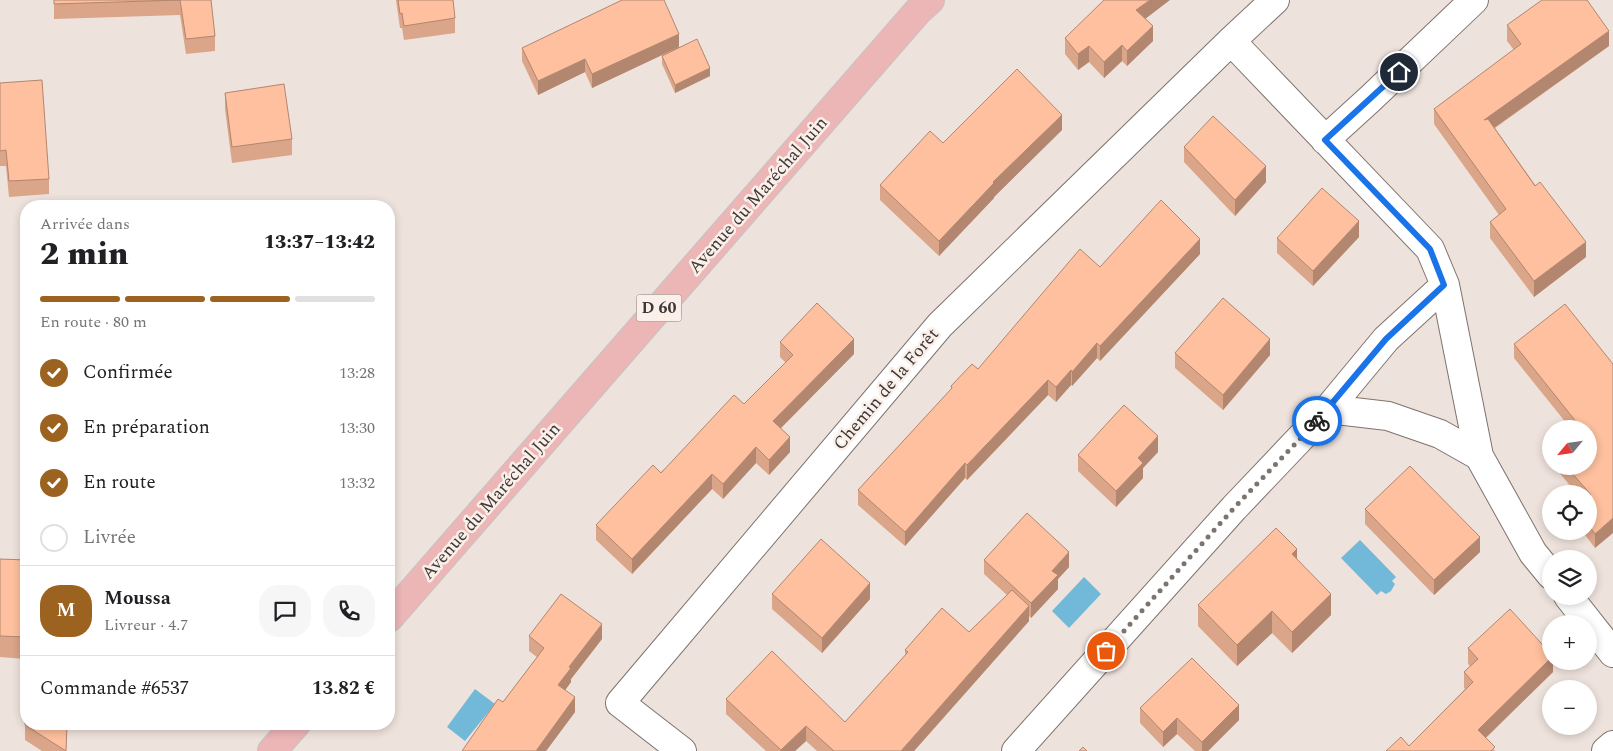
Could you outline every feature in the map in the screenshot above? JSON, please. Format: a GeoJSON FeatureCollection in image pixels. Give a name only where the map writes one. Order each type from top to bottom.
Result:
{"type":"FeatureCollection","features":[{"type":"Feature","properties":{"kind":"main road","name":"Avenue du Maréchal Juin"},"geometry":{"type":"LineString","coordinates":[[395,611],[918,11],[930,0]]}},
{"type":"Feature","properties":{"kind":"main road"},"geometry":{"type":"LineString","coordinates":[[272,751],[291,730]]}},
{"type":"Feature","properties":{"kind":"street","name":"Chemin de la Forêt"},"geometry":{"type":"LineString","coordinates":[[682,751],[620,703],[940,325],[1231,41],[1276,0]]}},
{"type":"Feature","properties":{"kind":"street"},"geometry":{"type":"LineString","coordinates":[[1325,140],[1385,86],[1474,0]]}},
{"type":"Feature","properties":{"kind":"street"},"geometry":{"type":"LineString","coordinates":[[1231,41],[1430,249],[1444,285],[1479,456],[1533,552],[1542,564]]}},
{"type":"Feature","properties":{"kind":"street"},"geometry":{"type":"LineString","coordinates":[[1016,751],[1234,508],[1328,409],[1386,339],[1444,285]]}},
{"type":"Feature","properties":{"kind":"street"},"geometry":{"type":"LineString","coordinates":[[1328,409],[1388,416],[1440,434],[1479,456]]}},
{"type":"Feature","properties":{"kind":"street"},"geometry":{"type":"LineString","coordinates":[[1575,605],[1613,653]]}},
{"type":"Feature","properties":{"kind":"street"},"geometry":{"type":"LineString","coordinates":[[1606,751],[1613,745]]}},
{"type":"Feature","properties":{"kind":"water"},"geometry":{"type":"Polygon","coordinates":[[[1360,540],[1396,577],[1392,581],[1395,584],[1391,591],[1386,594],[1381,591],[1377,595],[1341,558],[1360,540]]]}},
{"type":"Feature","properties":{"kind":"water"},"geometry":{"type":"Polygon","coordinates":[[[1084,577],[1101,594],[1069,628],[1052,611],[1084,577]]]}},
{"type":"Feature","properties":{"kind":"water"},"geometry":{"type":"Polygon","coordinates":[[[475,689],[495,704],[465,741],[447,727],[475,689]]]}},
{"type":"Feature","properties":{"kind":"building"},"geometry":{"type":"Polygon","coordinates":[[[54,0],[180,0],[54,4],[54,0]]]}},
{"type":"Feature","properties":{"kind":"building"},"geometry":{"type":"Polygon","coordinates":[[[180,0],[211,0],[215,36],[186,39],[180,0]]]}},
{"type":"Feature","properties":{"kind":"building"},"geometry":{"type":"Polygon","coordinates":[[[398,0],[453,0],[455,18],[404,26],[398,0]]]}},
{"type":"Feature","properties":{"kind":"building"},"geometry":{"type":"Polygon","coordinates":[[[622,0],[664,0],[679,34],[592,74],[585,59],[538,81],[522,48],[622,0]]]}},
{"type":"Feature","properties":{"kind":"building"},"geometry":{"type":"Polygon","coordinates":[[[1104,0],[1150,0],[1136,10],[1153,26],[1127,51],[1122,45],[1104,62],[1089,46],[1078,54],[1065,38],[1104,0]]]}},
{"type":"Feature","properties":{"kind":"building"},"geometry":{"type":"Polygon","coordinates":[[[1542,0],[1587,0],[1609,31],[1484,120],[1488,119],[1535,186],[1540,182],[1586,242],[1534,281],[1490,222],[1506,209],[1434,109],[1521,44],[1507,25],[1542,0]]]}},
{"type":"Feature","properties":{"kind":"building"},"geometry":{"type":"Polygon","coordinates":[[[697,39],[710,68],[675,85],[662,56],[697,39]]]}},
{"type":"Feature","properties":{"kind":"building"},"geometry":{"type":"Polygon","coordinates":[[[1017,69],[1062,115],[993,182],[939,241],[880,185],[930,131],[943,143],[1017,69]]]}},
{"type":"Feature","properties":{"kind":"building"},"geometry":{"type":"Polygon","coordinates":[[[42,80],[49,179],[9,181],[6,150],[0,151],[0,83],[42,80]]]}},
{"type":"Feature","properties":{"kind":"building"},"geometry":{"type":"Polygon","coordinates":[[[284,84],[292,139],[232,147],[225,93],[284,84]]]}},
{"type":"Feature","properties":{"kind":"building"},"geometry":{"type":"Polygon","coordinates":[[[1213,116],[1266,166],[1235,200],[1184,147],[1213,116]]]}},
{"type":"Feature","properties":{"kind":"building"},"geometry":{"type":"Polygon","coordinates":[[[1322,188],[1359,221],[1313,271],[1277,238],[1322,188]]]}},
{"type":"Feature","properties":{"kind":"building"},"geometry":{"type":"Polygon","coordinates":[[[1161,200],[1200,239],[1100,346],[1097,343],[1056,387],[1048,380],[967,465],[965,463],[905,532],[858,490],[972,364],[978,369],[1080,249],[1100,267],[1161,200]]]}},
{"type":"Feature","properties":{"kind":"building"},"geometry":{"type":"Polygon","coordinates":[[[1223,298],[1270,339],[1223,395],[1175,353],[1223,298]]]}},
{"type":"Feature","properties":{"kind":"building"},"geometry":{"type":"Polygon","coordinates":[[[817,303],[854,339],[773,421],[790,437],[769,460],[756,447],[723,484],[712,474],[632,559],[596,525],[653,465],[661,473],[734,395],[744,404],[793,355],[780,342],[817,303]]]}},
{"type":"Feature","properties":{"kind":"building"},"geometry":{"type":"Polygon","coordinates":[[[1565,304],[1613,364],[1613,518],[1597,532],[1597,485],[1582,485],[1574,475],[1598,475],[1598,420],[1575,420],[1514,344],[1565,304]]]}},
{"type":"Feature","properties":{"kind":"building"},"geometry":{"type":"Polygon","coordinates":[[[1124,405],[1158,436],[1138,458],[1143,463],[1116,491],[1078,455],[1124,405]]]}},
{"type":"Feature","properties":{"kind":"building"},"geometry":{"type":"Polygon","coordinates":[[[1410,466],[1480,537],[1434,580],[1365,509],[1410,466]]]}},
{"type":"Feature","properties":{"kind":"building"},"geometry":{"type":"Polygon","coordinates":[[[1027,513],[1069,552],[1052,571],[1058,575],[1031,603],[984,560],[1027,513]]]}},
{"type":"Feature","properties":{"kind":"building"},"geometry":{"type":"Polygon","coordinates":[[[1276,528],[1297,549],[1292,554],[1331,594],[1292,632],[1272,611],[1237,645],[1198,605],[1276,528]]]}},
{"type":"Feature","properties":{"kind":"building"},"geometry":{"type":"Polygon","coordinates":[[[821,539],[870,583],[822,638],[772,594],[821,539]]]}},
{"type":"Feature","properties":{"kind":"building"},"geometry":{"type":"Polygon","coordinates":[[[0,559],[20,560],[20,637],[0,636],[0,559]]]}},
{"type":"Feature","properties":{"kind":"building"},"geometry":{"type":"Polygon","coordinates":[[[1012,590],[1029,606],[901,751],[834,751],[806,726],[781,750],[726,699],[772,651],[845,722],[908,652],[905,650],[942,608],[969,632],[1012,590]]]}},
{"type":"Feature","properties":{"kind":"building"},"geometry":{"type":"Polygon","coordinates":[[[561,594],[602,624],[569,667],[571,668],[558,685],[575,697],[536,751],[462,751],[498,699],[503,702],[544,648],[529,636],[561,594]]]}},
{"type":"Feature","properties":{"kind":"building"},"geometry":{"type":"Polygon","coordinates":[[[1510,609],[1542,644],[1542,667],[1478,730],[1495,747],[1491,751],[1386,751],[1401,737],[1409,746],[1473,682],[1464,672],[1478,659],[1468,648],[1510,609]]]}},
{"type":"Feature","properties":{"kind":"building"},"geometry":{"type":"Polygon","coordinates":[[[1192,658],[1239,705],[1202,742],[1177,718],[1163,732],[1140,708],[1192,658]]]}},
{"type":"Feature","properties":{"kind":"building"},"geometry":{"type":"Polygon","coordinates":[[[33,730],[67,730],[66,751],[33,730]]]}},
{"type":"Feature","properties":{"kind":"building"},"geometry":{"type":"Polygon","coordinates":[[[1083,747],[1087,751],[1079,751],[1083,747]]]}},
{"type":"Feature","properties":{"kind":"way so far"},"geometry":{"type":"LineString","coordinates":[[1106,651],[1234,508],[1317,421]]}},
{"type":"Feature","properties":{"kind":"route"},"geometry":{"type":"LineString","coordinates":[[1317,421],[1386,339],[1444,285],[1430,249],[1325,140],[1399,72]]}}]}
